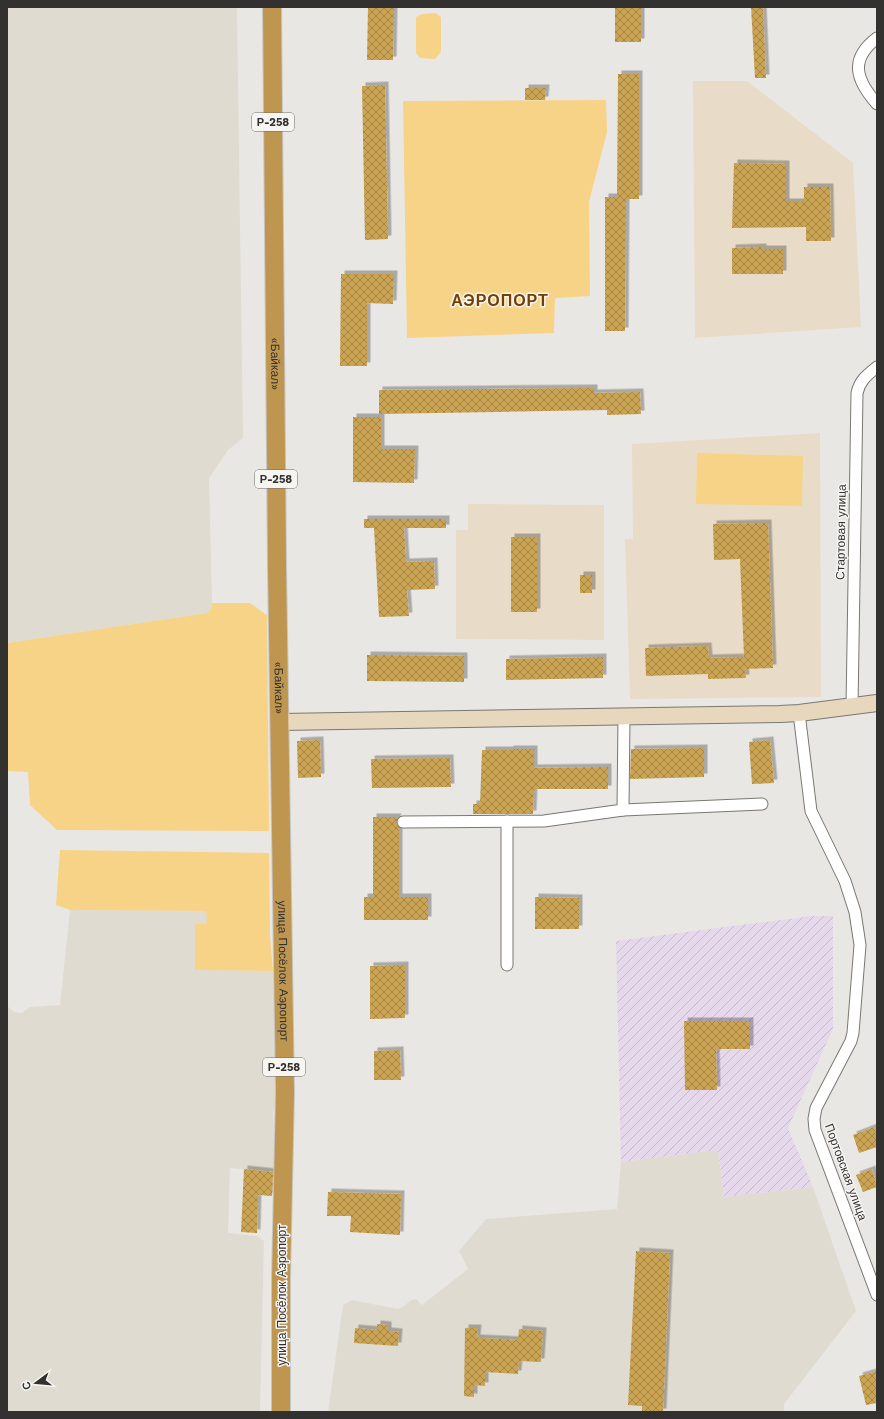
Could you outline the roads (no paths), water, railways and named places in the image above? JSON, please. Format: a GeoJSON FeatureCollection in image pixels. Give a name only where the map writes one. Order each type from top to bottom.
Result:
{"type":"FeatureCollection","features":[{"type":"Feature","properties":{"kind":"highway","name":"«Байкал»"},"geometry":{"type":"LineString","coordinates":[[272,7],[276,567],[280,722]]}},
{"type":"Feature","properties":{"kind":"highway","name":"улица Посёлок Аэропорт"},"geometry":{"type":"LineString","coordinates":[[280,722],[285,1092],[281,1278],[281,1412]]}},
{"type":"Feature","properties":{"kind":"main road"},"geometry":{"type":"LineString","coordinates":[[280,722],[799,713],[877,703]]}},
{"type":"Feature","properties":{"kind":"street"},"geometry":{"type":"LineString","coordinates":[[877,38],[863,52],[858,62],[858,75],[863,86],[877,104]]}},
{"type":"Feature","properties":{"kind":"street","name":"Стартовая улица"},"geometry":{"type":"LineString","coordinates":[[852,707],[857,393],[859,384],[864,377],[877,367]]}},
{"type":"Feature","properties":{"kind":"street","name":"Портовская улица"},"geometry":{"type":"LineString","coordinates":[[799,713],[811,811],[845,881],[855,912],[860,945],[853,1033],[851,1041],[816,1108],[814,1119],[815,1130],[877,1295]]}},
{"type":"Feature","properties":{"kind":"street"},"geometry":{"type":"LineString","coordinates":[[623,810],[624,716]]}},
{"type":"Feature","properties":{"kind":"street"},"geometry":{"type":"LineString","coordinates":[[403,822],[544,821],[623,810],[762,804]]}},
{"type":"Feature","properties":{"kind":"street"},"geometry":{"type":"LineString","coordinates":[[507,821],[507,965]]}},
{"type":"Feature","properties":{"kind":"district","name":"АЭРОПОРТ"},"geometry":{"type":"Point","coordinates":[500,300]}}]}
